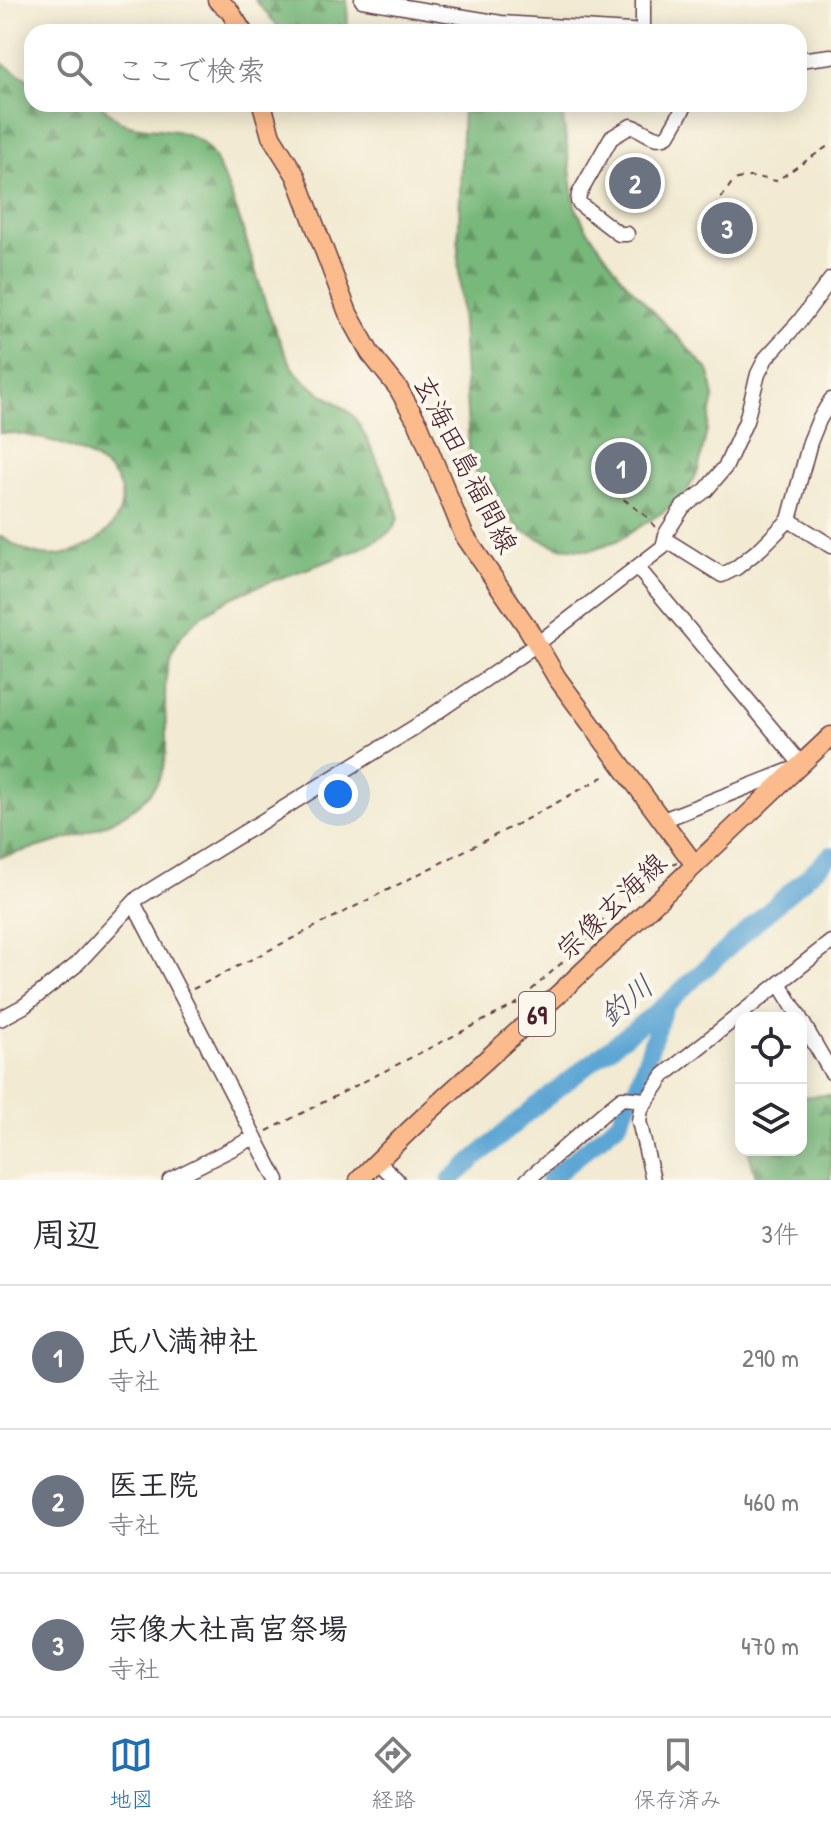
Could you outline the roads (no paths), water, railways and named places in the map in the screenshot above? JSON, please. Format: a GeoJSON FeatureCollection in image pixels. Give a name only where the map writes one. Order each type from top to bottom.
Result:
{"type":"FeatureCollection","features":[{"type":"Feature","properties":{"kind":"main road"},"geometry":{"type":"LineString","coordinates":[[217,0],[229,10],[238,24]]}},
{"type":"Feature","properties":{"kind":"main road","name":"玄海田島福間線"},"geometry":{"type":"LineString","coordinates":[[264,112],[271,136],[296,176],[357,332],[398,388],[419,425],[464,535],[557,678],[692,861]]}},
{"type":"Feature","properties":{"kind":"main road","name":"宗像玄海線"},"geometry":{"type":"LineString","coordinates":[[359,1180],[381,1165],[692,861],[831,736]]}},
{"type":"Feature","properties":{"kind":"street"},"geometry":{"type":"LineString","coordinates":[[368,0],[517,24]]}},
{"type":"Feature","properties":{"kind":"street"},"geometry":{"type":"LineString","coordinates":[[643,0],[644,24]]}},
{"type":"Feature","properties":{"kind":"street"},"geometry":{"type":"LineString","coordinates":[[807,59],[831,56]]}},
{"type":"Feature","properties":{"kind":"street"},"geometry":{"type":"LineString","coordinates":[[627,234],[619,234],[581,205],[579,194],[611,138],[631,126],[656,138],[663,138],[668,135],[678,112]]}},
{"type":"Feature","properties":{"kind":"street"},"geometry":{"type":"LineString","coordinates":[[0,1019],[24,1006],[75,966],[138,898],[415,727],[537,644],[663,547],[667,532],[683,507],[706,490],[726,466],[746,421],[758,374],[766,358],[799,322],[831,279]]}},
{"type":"Feature","properties":{"kind":"street"},"geometry":{"type":"LineString","coordinates":[[666,540],[722,575],[761,548],[789,520],[810,442],[831,400]]}},
{"type":"Feature","properties":{"kind":"street"},"geometry":{"type":"LineString","coordinates":[[789,520],[831,546]]}},
{"type":"Feature","properties":{"kind":"street"},"geometry":{"type":"LineString","coordinates":[[637,567],[800,765],[663,820]]}},
{"type":"Feature","properties":{"kind":"street"},"geometry":{"type":"LineString","coordinates":[[134,904],[277,1180]]}},
{"type":"Feature","properties":{"kind":"street"},"geometry":{"type":"LineString","coordinates":[[527,1180],[622,1098],[638,1098],[831,942]]}},
{"type":"Feature","properties":{"kind":"street"},"geometry":{"type":"LineString","coordinates":[[780,985],[796,1012]]}},
{"type":"Feature","properties":{"kind":"street"},"geometry":{"type":"LineString","coordinates":[[807,1031],[831,1072]]}},
{"type":"Feature","properties":{"kind":"street"},"geometry":{"type":"LineString","coordinates":[[638,1098],[639,1121],[653,1180]]}},
{"type":"Feature","properties":{"kind":"street"},"geometry":{"type":"LineString","coordinates":[[170,1180],[255,1137]]}},
{"type":"Feature","properties":{"kind":"street"},"geometry":{"type":"LineString","coordinates":[[381,1165],[397,1180]]}},
{"type":"Feature","properties":{"kind":"waterway","name":"釣川"},"geometry":{"type":"LineString","coordinates":[[450,1180],[532,1109],[665,1005],[831,855]]}},
{"type":"Feature","properties":{"kind":"waterway"},"geometry":{"type":"LineString","coordinates":[[549,1180],[619,1122],[638,1084],[665,1005]]}},
{"type":"Feature","properties":{"kind":"place","name":"医王院"},"geometry":{"type":"Point","coordinates":[635,183]}},
{"type":"Feature","properties":{"kind":"place","name":"宗像大社高宮祭場"},"geometry":{"type":"Point","coordinates":[727,228]}},
{"type":"Feature","properties":{"kind":"place","name":"氏八満神社"},"geometry":{"type":"Point","coordinates":[621,468]}}]}
